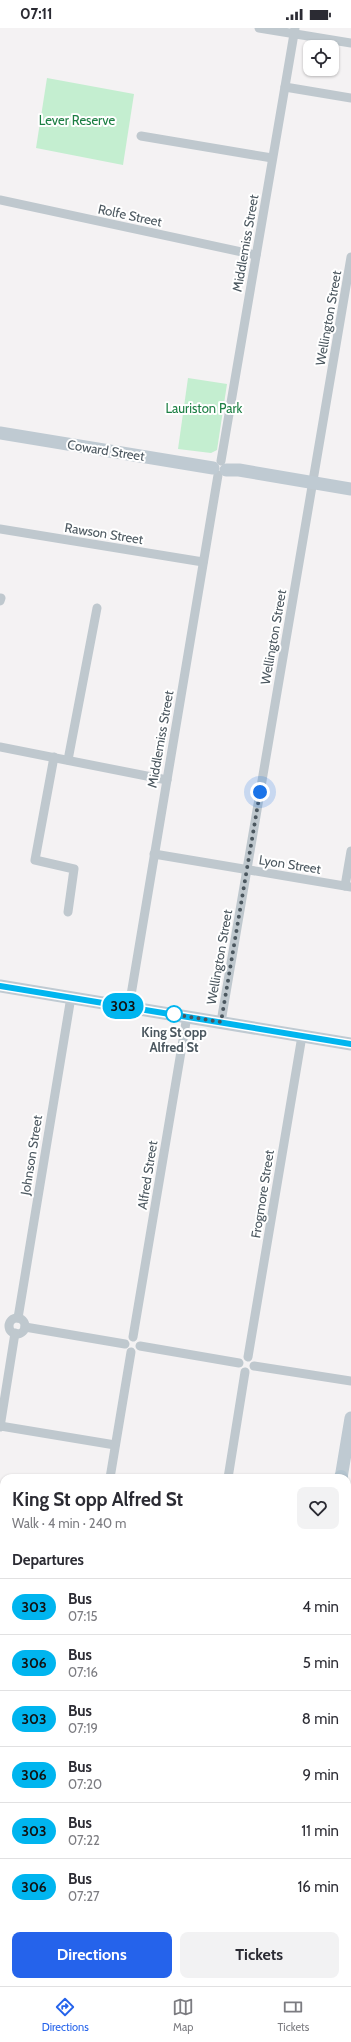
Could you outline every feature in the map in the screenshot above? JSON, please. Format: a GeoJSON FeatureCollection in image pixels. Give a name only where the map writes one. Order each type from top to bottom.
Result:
{"type":"FeatureCollection","features":[{"type":"Feature","properties":{"kind":"street"},"geometry":{"type":"LineString","coordinates":[[259,28],[294,31],[351,43]]}},
{"type":"Feature","properties":{"kind":"street","name":"Middlemiss Street"},"geometry":{"type":"LineString","coordinates":[[129,1007],[203,562],[294,31]]}},
{"type":"Feature","properties":{"kind":"street"},"geometry":{"type":"LineString","coordinates":[[285,87],[351,98]]}},
{"type":"Feature","properties":{"kind":"street"},"geometry":{"type":"LineString","coordinates":[[141,136],[272,158]]}},
{"type":"Feature","properties":{"kind":"street","name":"Rolfe Street"},"geometry":{"type":"LineString","coordinates":[[0,200],[256,255]]}},
{"type":"Feature","properties":{"kind":"street","name":"Wellington Street"},"geometry":{"type":"LineString","coordinates":[[221,1022],[351,257]]}},
{"type":"Feature","properties":{"kind":"street","name":"Coward Street"},"geometry":{"type":"LineString","coordinates":[[0,433],[351,489]]}},
{"type":"Feature","properties":{"kind":"street","name":"Rawson Street"},"geometry":{"type":"LineString","coordinates":[[0,530],[203,562]]}},
{"type":"Feature","properties":{"kind":"street"},"geometry":{"type":"LineString","coordinates":[[68,760],[97,608]]}},
{"type":"Feature","properties":{"kind":"street"},"geometry":{"type":"LineString","coordinates":[[0,747],[167,780]]}},
{"type":"Feature","properties":{"kind":"street"},"geometry":{"type":"LineString","coordinates":[[54,757],[35,860],[74,869],[68,912]]}},
{"type":"Feature","properties":{"kind":"street"},"geometry":{"type":"LineString","coordinates":[[348,886],[351,850]]}},
{"type":"Feature","properties":{"kind":"street","name":"Lyon Street"},"geometry":{"type":"LineString","coordinates":[[154,854],[348,886]]}},
{"type":"Feature","properties":{"kind":"street"},"geometry":{"type":"LineString","coordinates":[[0,986],[351,1044]]}},
{"type":"Feature","properties":{"kind":"street","name":"Johnson Street"},"geometry":{"type":"LineString","coordinates":[[18,1318],[71,997]]}},
{"type":"Feature","properties":{"kind":"street","name":"Alfred Street"},"geometry":{"type":"LineString","coordinates":[[133,1337],[187,1016]]}},
{"type":"Feature","properties":{"kind":"street","name":"Frogmore Street"},"geometry":{"type":"LineString","coordinates":[[248,1357],[302,1036]]}},
{"type":"Feature","properties":{"kind":"street"},"geometry":{"type":"LineString","coordinates":[[13,1318],[18,1318],[23,1320],[25,1327],[23,1331],[15,1333],[11,1331],[5,1323],[13,1318]]}},
{"type":"Feature","properties":{"kind":"street"},"geometry":{"type":"LineString","coordinates":[[25,1327],[124,1344]]}},
{"type":"Feature","properties":{"kind":"street"},"geometry":{"type":"LineString","coordinates":[[15,1333],[0,1427],[115,1445]]}},
{"type":"Feature","properties":{"kind":"street"},"geometry":{"type":"LineString","coordinates":[[124,1344],[127,1340],[133,1337],[139,1341],[140,1346]]}},
{"type":"Feature","properties":{"kind":"street"},"geometry":{"type":"LineString","coordinates":[[124,1344],[125,1348],[131,1352],[136,1352],[140,1346]]}},
{"type":"Feature","properties":{"kind":"street"},"geometry":{"type":"LineString","coordinates":[[140,1346],[240,1363]]}},
{"type":"Feature","properties":{"kind":"street"},"geometry":{"type":"LineString","coordinates":[[111,1474],[131,1352]]}},
{"type":"Feature","properties":{"kind":"street"},"geometry":{"type":"LineString","coordinates":[[240,1363],[242,1359],[248,1357],[254,1361],[252,1370],[245,1372]]}},
{"type":"Feature","properties":{"kind":"street"},"geometry":{"type":"LineString","coordinates":[[240,1363],[240,1367],[245,1372]]}},
{"type":"Feature","properties":{"kind":"street"},"geometry":{"type":"LineString","coordinates":[[254,1366],[351,1381]]}},
{"type":"Feature","properties":{"kind":"street"},"geometry":{"type":"LineString","coordinates":[[229,1474],[245,1372]]}},
{"type":"Feature","properties":{"kind":"street"},"geometry":{"type":"LineString","coordinates":[[342,1474],[351,1418]]}},
{"type":"Feature","properties":{"kind":"green space","name":"Lever Reserve"},"geometry":{"type":"Polygon","coordinates":[[[47,78],[134,94],[123,165],[36,148],[47,78]]]}},
{"type":"Feature","properties":{"kind":"green space","name":"Lauriston Park"},"geometry":{"type":"Polygon","coordinates":[[[188,378],[227,384],[217,450],[211,453],[178,449],[188,378]]]}},
{"type":"Feature","properties":{"kind":"bus line","name":"303"},"geometry":{"type":"LineString","coordinates":[[0,986],[351,1044]]}},
{"type":"Feature","properties":{"kind":"place","name":"King St opp Alfred St"},"geometry":{"type":"Point","coordinates":[174,1014]}},
{"type":"Feature","properties":{"kind":"route"},"geometry":{"type":"LineString","coordinates":[[174,1014],[172,1014],[221,1022],[260,792]]}}]}
